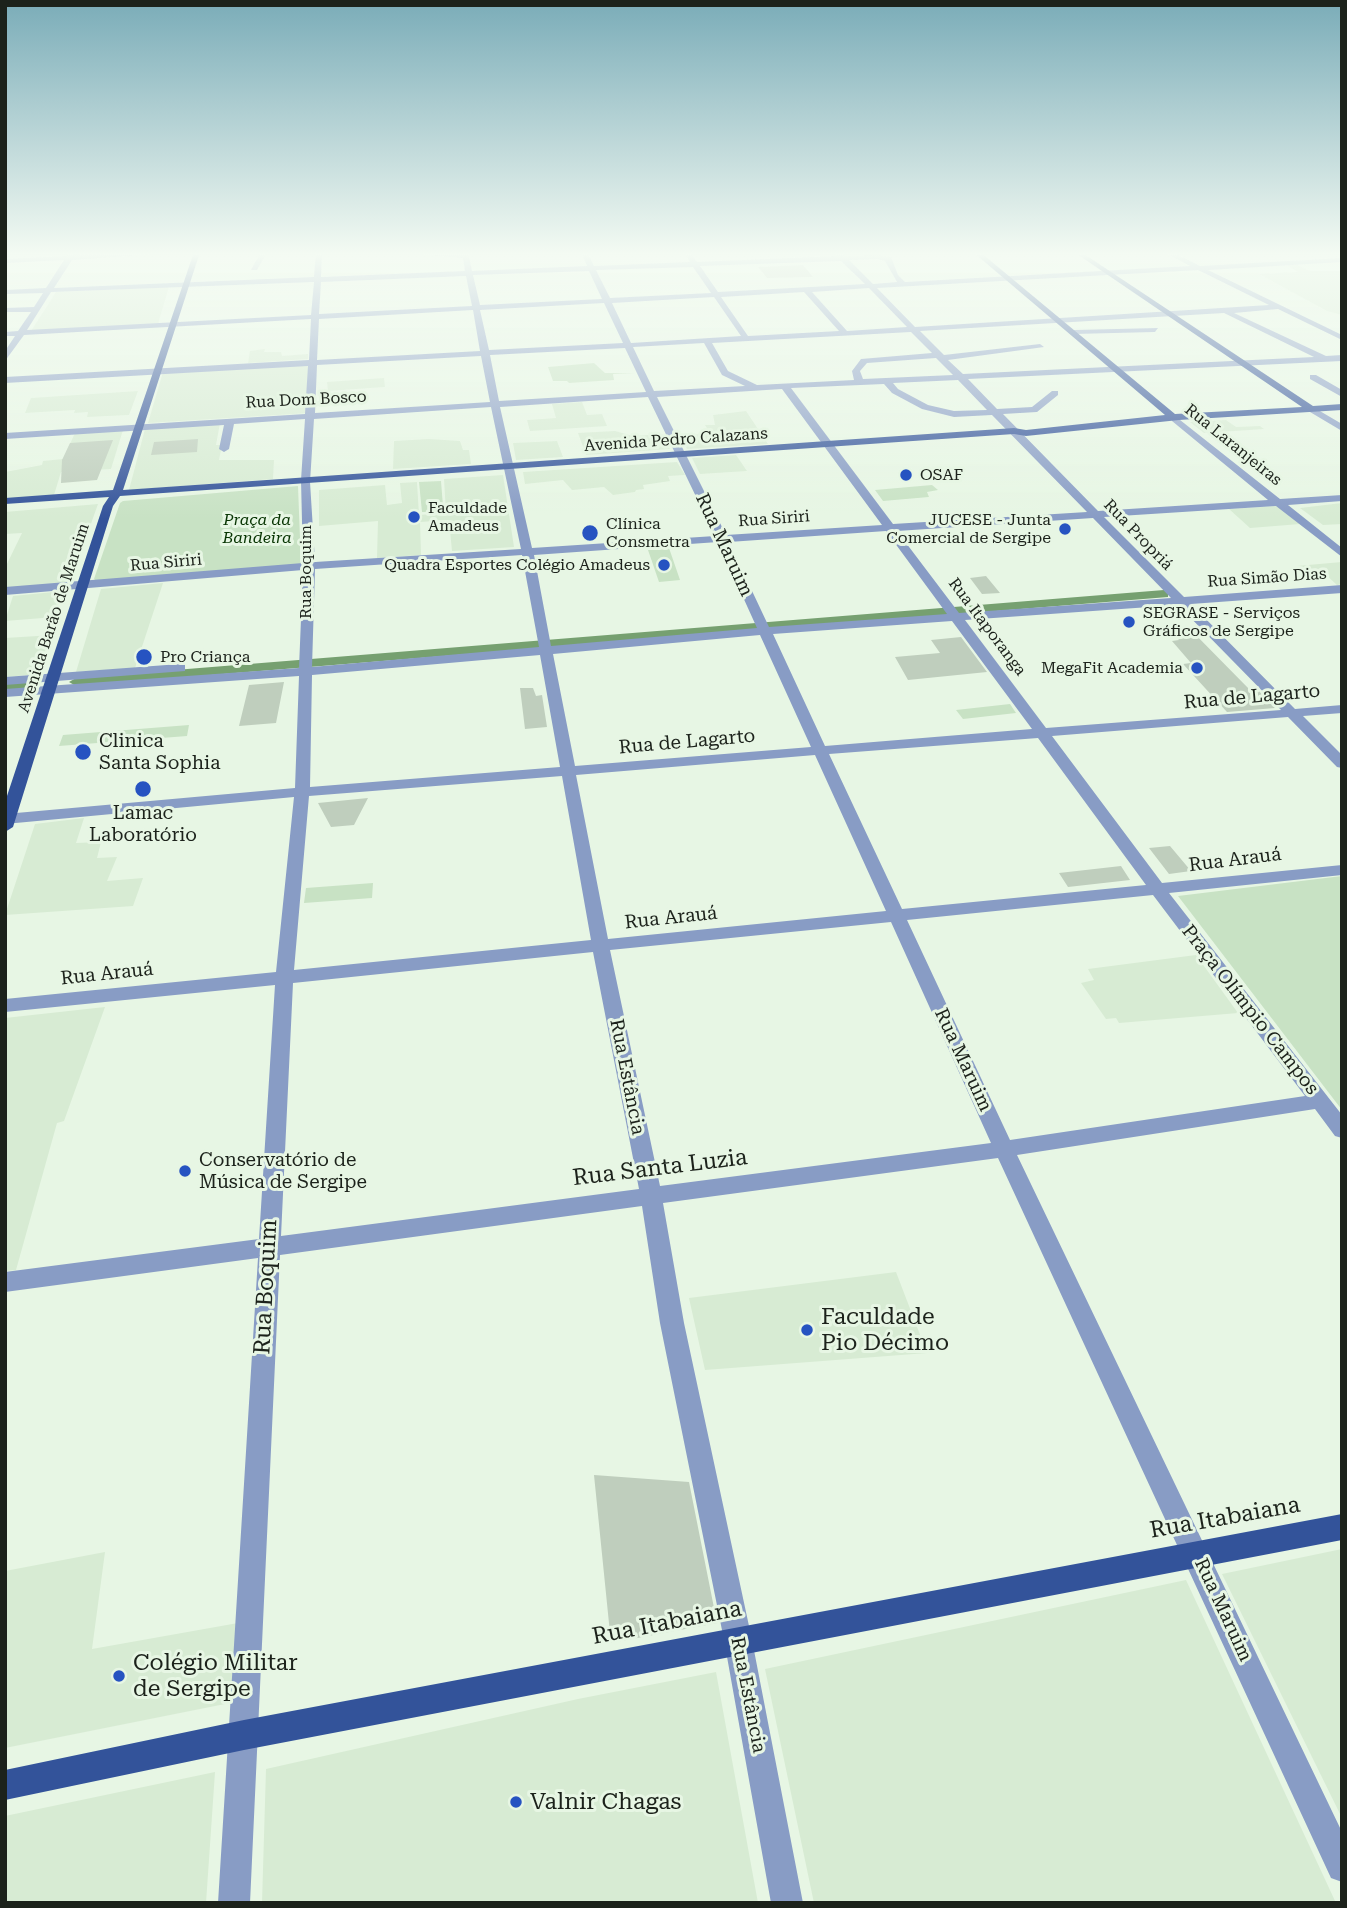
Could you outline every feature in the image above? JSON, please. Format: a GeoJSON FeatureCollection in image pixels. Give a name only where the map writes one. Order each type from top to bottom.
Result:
{"type":"FeatureCollection","features":[{"type":"Feature","properties":{"kind":"main road","name":"Avenida Barão de Maruim"},"geometry":{"type":"LineString","coordinates":[[6,822],[55,683],[83,585],[162,341]]}},
{"type":"Feature","properties":{"kind":"main road","name":"Rua Laranjeiras"},"geometry":{"type":"LineString","coordinates":[[1081,341],[1175,419]]}},
{"type":"Feature","properties":{"kind":"main road"},"geometry":{"type":"LineString","coordinates":[[1209,341],[1313,410]]}},
{"type":"Feature","properties":{"kind":"main road","name":"Avenida Pedro Calazans"},"geometry":{"type":"LineString","coordinates":[[111,496],[1014,431],[1026,433],[1342,407]]}},
{"type":"Feature","properties":{"kind":"main road"},"geometry":{"type":"LineString","coordinates":[[5,501],[111,496]]}},
{"type":"Feature","properties":{"kind":"main road"},"geometry":{"type":"LineString","coordinates":[[5,508],[111,496]]}},
{"type":"Feature","properties":{"kind":"main road","name":"Rua Itabaiana"},"geometry":{"type":"LineString","coordinates":[[5,1785],[244,1735],[1342,1527]]}},
{"type":"Feature","properties":{"kind":"street"},"geometry":{"type":"LineString","coordinates":[[5,358],[16,341]]}},
{"type":"Feature","properties":{"kind":"street","name":"Rua Boquim"},"geometry":{"type":"LineString","coordinates":[[234,1903],[284,977],[302,792],[309,566],[306,482],[314,341]]}},
{"type":"Feature","properties":{"kind":"street","name":"Rua Estância"},"geometry":{"type":"LineString","coordinates":[[482,341],[527,551],[601,947],[651,1195],[673,1323],[738,1640],[787,1903]]}},
{"type":"Feature","properties":{"kind":"street","name":"Rua Maruim"},"geometry":{"type":"LineString","coordinates":[[625,341],[722,538],[1003,1149],[1342,1867]]}},
{"type":"Feature","properties":{"kind":"street"},"geometry":{"type":"LineString","coordinates":[[5,380],[673,341]]}},
{"type":"Feature","properties":{"kind":"street"},"geometry":{"type":"LineString","coordinates":[[707,341],[729,377],[764,387],[1342,358]]}},
{"type":"Feature","properties":{"kind":"street","name":"Rua Propriá"},"geometry":{"type":"LineString","coordinates":[[924,341],[1096,514],[1169,593],[1342,764]]}},
{"type":"Feature","properties":{"kind":"street"},"geometry":{"type":"LineString","coordinates":[[1287,341],[1342,367]]}},
{"type":"Feature","properties":{"kind":"street"},"geometry":{"type":"LineString","coordinates":[[859,383],[856,371],[864,361],[1040,347]]}},
{"type":"Feature","properties":{"kind":"street"},"geometry":{"type":"LineString","coordinates":[[1313,377],[1342,394]]}},
{"type":"Feature","properties":{"kind":"street"},"geometry":{"type":"LineString","coordinates":[[886,381],[895,391],[909,399],[940,411],[996,413],[1034,410],[1055,393]]}},
{"type":"Feature","properties":{"kind":"street","name":"Rua Dom Bosco"},"geometry":{"type":"LineString","coordinates":[[5,436],[764,387]]}},
{"type":"Feature","properties":{"kind":"street","name":"Rua Itaporanga"},"geometry":{"type":"LineString","coordinates":[[785,387],[1158,890]]}},
{"type":"Feature","properties":{"kind":"street"},"geometry":{"type":"LineString","coordinates":[[1313,410],[1342,428]]}},
{"type":"Feature","properties":{"kind":"street","name":"Rua Laranjeiras"},"geometry":{"type":"LineString","coordinates":[[1175,419],[1342,554]]}},
{"type":"Feature","properties":{"kind":"street"},"geometry":{"type":"LineString","coordinates":[[224,449],[230,421]]}},
{"type":"Feature","properties":{"kind":"street","name":"Rua Siriri"},"geometry":{"type":"LineString","coordinates":[[5,592],[309,566],[1342,498]]}},
{"type":"Feature","properties":{"kind":"street","name":"Rua Simão Dias"},"geometry":{"type":"LineString","coordinates":[[1169,593],[1194,599],[1342,589]]}},
{"type":"Feature","properties":{"kind":"street"},"geometry":{"type":"LineString","coordinates":[[953,612],[1169,593]]}},
{"type":"Feature","properties":{"kind":"street"},"geometry":{"type":"LineString","coordinates":[[5,681],[55,683],[304,665],[1169,593]]}},
{"type":"Feature","properties":{"kind":"street"},"geometry":{"type":"LineString","coordinates":[[5,694],[55,683]]}},
{"type":"Feature","properties":{"kind":"street","name":"Rua de Lagarto"},"geometry":{"type":"LineString","coordinates":[[6,822],[302,792],[1342,709]]}},
{"type":"Feature","properties":{"kind":"street","name":"Rua Arauá"},"geometry":{"type":"LineString","coordinates":[[5,1006],[1342,870]]}},
{"type":"Feature","properties":{"kind":"street","name":"Praça Olímpio Campos"},"geometry":{"type":"LineString","coordinates":[[1158,890],[1342,1130]]}},
{"type":"Feature","properties":{"kind":"street","name":"Rua Santa Luzia"},"geometry":{"type":"LineString","coordinates":[[5,1282],[1003,1149],[1320,1101]]}},
{"type":"Feature","properties":{"kind":"shaded area"},"geometry":{"type":"Polygon","coordinates":[[[265,349],[264,352],[281,352],[282,356],[308,354],[308,359],[248,363],[250,351],[265,349]]]}},
{"type":"Feature","properties":{"kind":"shaded area"},"geometry":{"type":"Polygon","coordinates":[[[311,362],[310,413],[148,423],[163,372],[311,362]]]}},
{"type":"Feature","properties":{"kind":"shaded area"},"geometry":{"type":"Polygon","coordinates":[[[384,378],[385,387],[328,391],[327,382],[384,378]]]}},
{"type":"Feature","properties":{"kind":"shaded area"},"geometry":{"type":"Polygon","coordinates":[[[138,391],[129,415],[87,417],[88,412],[74,413],[75,410],[25,413],[31,398],[138,391]]]}},
{"type":"Feature","properties":{"kind":"shaded area"},"geometry":{"type":"Polygon","coordinates":[[[582,402],[587,415],[602,414],[607,426],[530,431],[527,420],[556,418],[552,404],[582,402]]]}},
{"type":"Feature","properties":{"kind":"shaded area"},"geometry":{"type":"Polygon","coordinates":[[[746,411],[768,444],[687,449],[680,436],[710,433],[705,425],[715,425],[713,415],[746,411]]]}},
{"type":"Feature","properties":{"kind":"shaded area"},"geometry":{"type":"Polygon","coordinates":[[[1226,420],[1236,427],[1260,426],[1264,429],[1204,433],[1190,422],[1226,420]]]}},
{"type":"Feature","properties":{"kind":"shaded area"},"geometry":{"type":"Polygon","coordinates":[[[220,423],[216,445],[222,445],[219,460],[274,460],[273,479],[129,490],[145,429],[220,423]]]}},
{"type":"Feature","properties":{"kind":"shaded area"},"geometry":{"type":"Polygon","coordinates":[[[123,430],[111,469],[61,472],[54,495],[5,499],[5,472],[42,465],[43,461],[63,459],[75,433],[123,430]]]}},
{"type":"Feature","properties":{"kind":"shaded area"},"geometry":{"type":"Polygon","coordinates":[[[615,431],[633,436],[662,434],[670,449],[586,455],[578,433],[615,431]]]}},
{"type":"Feature","properties":{"kind":"shaded area"},"geometry":{"type":"Polygon","coordinates":[[[394,441],[460,441],[463,450],[469,450],[471,464],[393,469],[394,441]]]}},
{"type":"Feature","properties":{"kind":"shaded area"},"geometry":{"type":"Polygon","coordinates":[[[557,441],[563,457],[516,460],[513,443],[557,441]]]}},
{"type":"Feature","properties":{"kind":"shaded area"},"geometry":{"type":"Polygon","coordinates":[[[736,455],[747,471],[700,474],[692,458],[736,455]]]}},
{"type":"Feature","properties":{"kind":"shaded area"},"geometry":{"type":"Polygon","coordinates":[[[677,462],[685,475],[668,476],[670,481],[643,485],[644,489],[635,492],[613,495],[604,487],[572,490],[563,480],[525,484],[523,472],[677,462]]]}},
{"type":"Feature","properties":{"kind":"shaded area","name":"Faculdade Amadeus"},"geometry":{"type":"Polygon","coordinates":[[[503,475],[514,547],[452,551],[449,520],[420,522],[421,555],[377,558],[378,521],[319,526],[319,490],[385,485],[387,505],[402,503],[400,483],[417,482],[419,515],[446,513],[444,479],[503,475]]]}},
{"type":"Feature","properties":{"kind":"shaded area"},"geometry":{"type":"Polygon","coordinates":[[[1342,503],[1342,524],[1323,525],[1300,508],[1342,503]]]}},
{"type":"Feature","properties":{"kind":"shaded area"},"geometry":{"type":"Polygon","coordinates":[[[98,504],[70,583],[5,588],[5,568],[22,533],[5,534],[5,512],[98,504]]]}},
{"type":"Feature","properties":{"kind":"shaded area"},"geometry":{"type":"Polygon","coordinates":[[[1278,506],[1300,524],[1250,528],[1229,509],[1278,506]]]}},
{"type":"Feature","properties":{"kind":"shaded area"},"geometry":{"type":"Polygon","coordinates":[[[1342,562],[1342,584],[1337,585],[1324,573],[1307,575],[1297,566],[1342,562]]]}},
{"type":"Feature","properties":{"kind":"shaded area"},"geometry":{"type":"Polygon","coordinates":[[[163,583],[135,668],[76,672],[101,589],[163,583]]]}},
{"type":"Feature","properties":{"kind":"shaded area"},"geometry":{"type":"Polygon","coordinates":[[[64,591],[55,617],[5,621],[13,596],[64,591]]]}},
{"type":"Feature","properties":{"kind":"shaded area"},"geometry":{"type":"Polygon","coordinates":[[[54,635],[40,674],[5,677],[5,638],[54,635]]]}},
{"type":"Feature","properties":{"kind":"shaded area"},"geometry":{"type":"Polygon","coordinates":[[[84,818],[76,843],[101,842],[97,858],[117,857],[107,881],[143,878],[133,906],[5,915],[35,824],[84,818]]]}},
{"type":"Feature","properties":{"kind":"shaded area"},"geometry":{"type":"Polygon","coordinates":[[[1196,955],[1238,1013],[1119,1023],[1116,1018],[1106,1019],[1081,983],[1094,980],[1088,969],[1196,955]]]}},
{"type":"Feature","properties":{"kind":"shaded area"},"geometry":{"type":"Polygon","coordinates":[[[105,1007],[64,1121],[57,1123],[16,1270],[5,1271],[5,1018],[105,1007]]]}},
{"type":"Feature","properties":{"kind":"shaded area","name":"Faculdade Pio Décimo"},"geometry":{"type":"Polygon","coordinates":[[[896,1272],[927,1353],[705,1370],[689,1298],[896,1272]]]}},
{"type":"Feature","properties":{"kind":"shaded area"},"geometry":{"type":"Polygon","coordinates":[[[1342,1549],[1342,1818],[1222,1574],[1342,1549]]]}},
{"type":"Feature","properties":{"kind":"shaded area","name":"Colégio Militar de Sergipe"},"geometry":{"type":"Polygon","coordinates":[[[105,1552],[92,1649],[238,1623],[230,1703],[5,1748],[5,1571],[105,1552]]]}},
{"type":"Feature","properties":{"kind":"shaded area"},"geometry":{"type":"Polygon","coordinates":[[[1186,1580],[1336,1903],[814,1903],[765,1669],[1186,1580]]]}},
{"type":"Feature","properties":{"kind":"shaded area"},"geometry":{"type":"Polygon","coordinates":[[[716,1672],[758,1903],[262,1903],[266,1769],[578,1699],[716,1672]]]}},
{"type":"Feature","properties":{"kind":"shaded area"},"geometry":{"type":"Polygon","coordinates":[[[215,1772],[206,1903],[5,1903],[5,1816],[215,1772]]]}},
{"type":"Feature","properties":{"kind":"green space"},"geometry":{"type":"Polygon","coordinates":[[[594,363],[605,373],[635,373],[613,374],[614,380],[569,383],[553,381],[548,367],[594,363]]]}},
{"type":"Feature","properties":{"kind":"green space"},"geometry":{"type":"Polygon","coordinates":[[[441,481],[443,506],[429,507],[430,512],[422,512],[419,482],[441,481]]]}},
{"type":"Feature","properties":{"kind":"green space"},"geometry":{"type":"Polygon","coordinates":[[[932,485],[938,490],[927,492],[929,497],[883,501],[875,490],[932,485]]]}},
{"type":"Feature","properties":{"kind":"green space","name":"Praça da Bandeira"},"geometry":{"type":"Polygon","coordinates":[[[298,486],[301,564],[96,581],[94,579],[120,503],[123,501],[298,486]]]}},
{"type":"Feature","properties":{"kind":"green space","name":"Quadra Esportes Colégio Amadeus"},"geometry":{"type":"Polygon","coordinates":[[[669,548],[680,580],[659,582],[648,550],[669,548]]]}},
{"type":"Feature","properties":{"kind":"green space"},"geometry":{"type":"Polygon","coordinates":[[[1010,704],[1016,713],[963,719],[956,710],[1010,704]]]}},
{"type":"Feature","properties":{"kind":"green space"},"geometry":{"type":"Polygon","coordinates":[[[189,725],[187,736],[59,746],[63,735],[189,725]]]}},
{"type":"Feature","properties":{"kind":"green space"},"geometry":{"type":"Polygon","coordinates":[[[1342,876],[1342,1110],[1178,896],[1342,876]]]}},
{"type":"Feature","properties":{"kind":"green space"},"geometry":{"type":"Polygon","coordinates":[[[373,883],[372,898],[304,903],[306,888],[373,883]]]}},
{"type":"Feature","properties":{"kind":"building"},"geometry":{"type":"Polygon","coordinates":[[[198,439],[197,452],[151,455],[154,442],[198,439]]]}},
{"type":"Feature","properties":{"kind":"building"},"geometry":{"type":"Polygon","coordinates":[[[113,440],[97,480],[61,483],[62,460],[70,443],[113,440]]]}},
{"type":"Feature","properties":{"kind":"building"},"geometry":{"type":"Polygon","coordinates":[[[986,576],[1000,593],[982,594],[970,578],[986,576]]]}},
{"type":"Feature","properties":{"kind":"building"},"geometry":{"type":"Polygon","coordinates":[[[1188,627],[1249,689],[1256,688],[1275,708],[1227,712],[1183,664],[1191,663],[1172,641],[1179,640],[1169,629],[1188,627]]]}},
{"type":"Feature","properties":{"kind":"building"},"geometry":{"type":"Polygon","coordinates":[[[961,637],[987,672],[908,680],[895,657],[940,653],[931,640],[961,637]]]}},
{"type":"Feature","properties":{"kind":"building"},"geometry":{"type":"Polygon","coordinates":[[[284,682],[276,723],[239,726],[249,685],[284,682]]]}},
{"type":"Feature","properties":{"kind":"building"},"geometry":{"type":"Polygon","coordinates":[[[520,688],[533,688],[536,696],[542,695],[547,727],[525,729],[520,688]]]}},
{"type":"Feature","properties":{"kind":"building"},"geometry":{"type":"Polygon","coordinates":[[[368,798],[354,825],[331,827],[318,803],[368,798]]]}},
{"type":"Feature","properties":{"kind":"building"},"geometry":{"type":"Polygon","coordinates":[[[1170,846],[1191,871],[1169,874],[1149,848],[1170,846]]]}},
{"type":"Feature","properties":{"kind":"building"},"geometry":{"type":"Polygon","coordinates":[[[1121,866],[1130,880],[1068,887],[1059,873],[1121,866]]]}},
{"type":"Feature","properties":{"kind":"building"},"geometry":{"type":"Polygon","coordinates":[[[594,1475],[689,1482],[717,1623],[611,1643],[594,1475]]]}},
{"type":"Feature","properties":{"kind":"waterway"},"geometry":{"type":"LineString","coordinates":[[76,682],[1164,594]]}},
{"type":"Feature","properties":{"kind":"waterway"},"geometry":{"type":"LineString","coordinates":[[5,688],[26,686]]}},
{"type":"Feature","properties":{"kind":"place","name":"OSAF"},"geometry":{"type":"Point","coordinates":[906,475]}},
{"type":"Feature","properties":{"kind":"place","name":"Faculdade Amadeus"},"geometry":{"type":"Point","coordinates":[414,517]}},
{"type":"Feature","properties":{"kind":"place","name":"JUCESE - Junta Comercial de Sergipe"},"geometry":{"type":"Point","coordinates":[1065,529]}},
{"type":"Feature","properties":{"kind":"place","name":"Clínica Consmetra"},"geometry":{"type":"Point","coordinates":[590,533]}},
{"type":"Feature","properties":{"kind":"place","name":"Quadra Esportes Colégio Amadeus"},"geometry":{"type":"Point","coordinates":[664,565]}},
{"type":"Feature","properties":{"kind":"place","name":"SEGRASE - Serviços Gráficos de Sergipe"},"geometry":{"type":"Point","coordinates":[1129,622]}},
{"type":"Feature","properties":{"kind":"place","name":"Pro Criança"},"geometry":{"type":"Point","coordinates":[144,657]}},
{"type":"Feature","properties":{"kind":"place","name":"MegaFit Academia"},"geometry":{"type":"Point","coordinates":[1197,668]}},
{"type":"Feature","properties":{"kind":"place","name":"Clinica Santa Sophia"},"geometry":{"type":"Point","coordinates":[83,752]}},
{"type":"Feature","properties":{"kind":"place","name":"Lamac Laboratório"},"geometry":{"type":"Point","coordinates":[143,789]}},
{"type":"Feature","properties":{"kind":"place","name":"Conservatório de Música de Sergipe"},"geometry":{"type":"Point","coordinates":[185,1171]}},
{"type":"Feature","properties":{"kind":"place","name":"Faculdade Pio Décimo"},"geometry":{"type":"Point","coordinates":[807,1330]}},
{"type":"Feature","properties":{"kind":"place","name":"Colégio Militar de Sergipe"},"geometry":{"type":"Point","coordinates":[119,1676]}},
{"type":"Feature","properties":{"kind":"place","name":"Valnir Chagas"},"geometry":{"type":"Point","coordinates":[516,1802]}}]}
